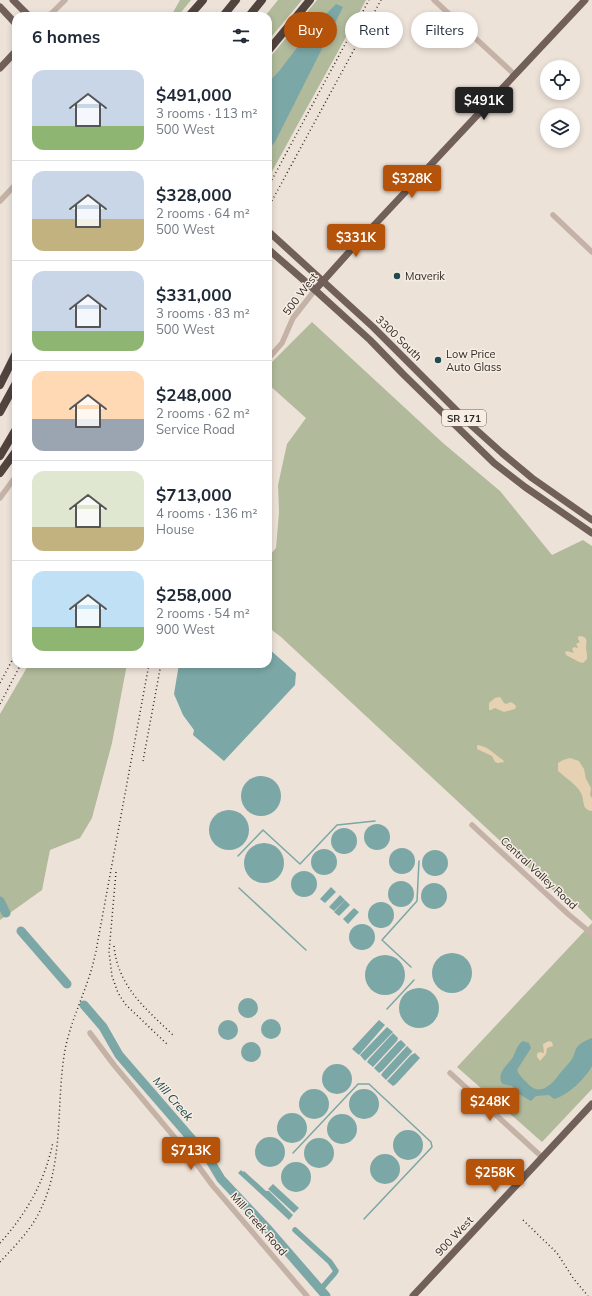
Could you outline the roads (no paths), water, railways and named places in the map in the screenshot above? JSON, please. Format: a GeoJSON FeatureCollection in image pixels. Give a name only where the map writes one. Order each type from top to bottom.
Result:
{"type":"FeatureCollection","features":[{"type":"Feature","properties":{"kind":"highway"},"geometry":{"type":"LineString","coordinates":[[193,12],[204,0]]}},
{"type":"Feature","properties":{"kind":"highway"},"geometry":{"type":"LineString","coordinates":[[196,12],[204,0]]}},
{"type":"Feature","properties":{"kind":"highway"},"geometry":{"type":"LineString","coordinates":[[226,12],[236,0]]}},
{"type":"Feature","properties":{"kind":"highway"},"geometry":{"type":"LineString","coordinates":[[252,12],[262,0]]}},
{"type":"Feature","properties":{"kind":"highway"},"geometry":{"type":"LineString","coordinates":[[272,46],[310,0]]}},
{"type":"Feature","properties":{"kind":"highway"},"geometry":{"type":"LineString","coordinates":[[0,386],[12,361]]}},
{"type":"Feature","properties":{"kind":"highway"},"geometry":{"type":"LineString","coordinates":[[0,412],[12,390]]}},
{"type":"Feature","properties":{"kind":"highway"},"geometry":{"type":"LineString","coordinates":[[0,456],[12,436]]}},
{"type":"Feature","properties":{"kind":"highway"},"geometry":{"type":"LineString","coordinates":[[0,473],[12,456]]}},
{"type":"Feature","properties":{"kind":"main road"},"geometry":{"type":"LineString","coordinates":[[13,0],[25,12]]}},
{"type":"Feature","properties":{"kind":"main road","name":"500 West"},"geometry":{"type":"LineString","coordinates":[[315,290],[585,0]]}},
{"type":"Feature","properties":{"kind":"main road"},"geometry":{"type":"LineString","coordinates":[[0,7],[12,20]]}},
{"type":"Feature","properties":{"kind":"main road"},"geometry":{"type":"LineString","coordinates":[[0,68],[12,55]]}},
{"type":"Feature","properties":{"kind":"main road","name":"3300 South"},"geometry":{"type":"LineString","coordinates":[[272,235],[373,327],[502,454],[532,478],[592,520]]}},
{"type":"Feature","properties":{"kind":"main road","name":"3300 South"},"geometry":{"type":"LineString","coordinates":[[272,252],[370,340],[402,374],[494,462],[525,487],[592,533]]}},
{"type":"Feature","properties":{"kind":"main road","name":"900 West"},"geometry":{"type":"LineString","coordinates":[[413,1296],[592,1104]]}},
{"type":"Feature","properties":{"kind":"street"},"geometry":{"type":"LineString","coordinates":[[53,12],[64,0]]}},
{"type":"Feature","properties":{"kind":"street"},"geometry":{"type":"LineString","coordinates":[[434,0],[515,75]]}},
{"type":"Feature","properties":{"kind":"street"},"geometry":{"type":"LineString","coordinates":[[0,201],[12,188]]}},
{"type":"Feature","properties":{"kind":"street"},"geometry":{"type":"LineString","coordinates":[[0,190],[5,195]]}},
{"type":"Feature","properties":{"kind":"street"},"geometry":{"type":"LineString","coordinates":[[553,216],[592,252]]}},
{"type":"Feature","properties":{"kind":"street","name":"500 West"},"geometry":{"type":"LineString","coordinates":[[272,355],[282,344],[294,318],[315,290]]}},
{"type":"Feature","properties":{"kind":"street"},"geometry":{"type":"LineString","coordinates":[[0,498],[12,482]]}},
{"type":"Feature","properties":{"kind":"street","name":"Central Valley Road"},"geometry":{"type":"LineString","coordinates":[[472,825],[568,914],[592,934]]}},
{"type":"Feature","properties":{"kind":"street","name":"Mill Creek Road"},"geometry":{"type":"LineString","coordinates":[[90,1034],[196,1163],[213,1186],[308,1296]]}},
{"type":"Feature","properties":{"kind":"street"},"geometry":{"type":"LineString","coordinates":[[450,1073],[542,1157]]}},
{"type":"Feature","properties":{"kind":"water"},"geometry":{"type":"Polygon","coordinates":[[[336,4],[343,7],[337,19],[337,12],[328,12],[336,4]]]}},
{"type":"Feature","properties":{"kind":"water"},"geometry":{"type":"Polygon","coordinates":[[[297,48],[322,48],[272,145],[272,79],[297,48]]]}},
{"type":"Feature","properties":{"kind":"water"},"geometry":{"type":"Polygon","coordinates":[[[272,652],[296,673],[295,685],[224,761],[193,735],[194,730],[183,715],[174,694],[178,668],[272,668],[272,652]]]}},
{"type":"Feature","properties":{"kind":"water"},"geometry":{"type":"Polygon","coordinates":[[[265,776],[272,779],[278,785],[281,796],[280,804],[272,813],[265,816],[257,816],[250,813],[242,804],[241,792],[244,785],[253,777],[265,776]]]}},
{"type":"Feature","properties":{"kind":"water"},"geometry":{"type":"Polygon","coordinates":[[[233,810],[240,813],[246,819],[249,830],[248,838],[240,847],[233,850],[225,850],[218,847],[210,838],[209,826],[212,819],[221,811],[233,810]]]}},
{"type":"Feature","properties":{"kind":"water"},"geometry":{"type":"Polygon","coordinates":[[[377,824],[386,828],[390,837],[386,846],[377,850],[368,846],[364,837],[368,828],[377,824]]]}},
{"type":"Feature","properties":{"kind":"water"},"geometry":{"type":"Polygon","coordinates":[[[344,828],[353,832],[357,841],[353,850],[344,854],[335,850],[331,841],[335,832],[344,828]]]}},
{"type":"Feature","properties":{"kind":"water"},"geometry":{"type":"Polygon","coordinates":[[[268,843],[275,846],[281,852],[284,863],[283,871],[275,880],[268,883],[260,883],[253,880],[245,871],[244,859],[247,852],[256,844],[268,843]]]}},
{"type":"Feature","properties":{"kind":"water"},"geometry":{"type":"Polygon","coordinates":[[[402,848],[411,852],[415,861],[411,870],[402,874],[393,870],[389,861],[393,852],[402,848]]]}},
{"type":"Feature","properties":{"kind":"water"},"geometry":{"type":"Polygon","coordinates":[[[324,849],[333,853],[337,862],[333,871],[324,875],[315,871],[311,862],[315,853],[324,849]]]}},
{"type":"Feature","properties":{"kind":"water"},"geometry":{"type":"Polygon","coordinates":[[[435,850],[444,854],[448,863],[444,872],[435,876],[426,872],[422,863],[426,854],[435,850]]]}},
{"type":"Feature","properties":{"kind":"water"},"geometry":{"type":"Polygon","coordinates":[[[304,871],[313,875],[317,884],[313,893],[304,897],[295,893],[291,884],[295,875],[304,871]]]}},
{"type":"Feature","properties":{"kind":"water"},"geometry":{"type":"Polygon","coordinates":[[[401,881],[410,885],[414,894],[410,903],[401,907],[392,903],[388,894],[392,885],[401,881]]]}},
{"type":"Feature","properties":{"kind":"water"},"geometry":{"type":"Polygon","coordinates":[[[434,883],[443,887],[447,896],[443,905],[434,909],[425,905],[421,896],[425,887],[434,883]]]}},
{"type":"Feature","properties":{"kind":"water"},"geometry":{"type":"Polygon","coordinates":[[[331,887],[336,892],[325,903],[320,899],[331,887]]]}},
{"type":"Feature","properties":{"kind":"water"},"geometry":{"type":"Polygon","coordinates":[[[340,895],[345,900],[334,911],[329,907],[340,895]]]}},
{"type":"Feature","properties":{"kind":"water"},"geometry":{"type":"Polygon","coordinates":[[[345,900],[350,905],[339,916],[334,912],[345,900]]]}},
{"type":"Feature","properties":{"kind":"water"},"geometry":{"type":"Polygon","coordinates":[[[381,902],[390,906],[394,915],[390,924],[381,928],[372,924],[368,915],[372,906],[381,902]]]}},
{"type":"Feature","properties":{"kind":"water"},"geometry":{"type":"Polygon","coordinates":[[[354,908],[359,912],[348,924],[343,919],[354,908]]]}},
{"type":"Feature","properties":{"kind":"water"},"geometry":{"type":"Polygon","coordinates":[[[362,924],[371,928],[375,937],[371,946],[362,950],[353,946],[349,937],[353,928],[362,924]]]}},
{"type":"Feature","properties":{"kind":"water"},"geometry":{"type":"Polygon","coordinates":[[[456,953],[463,956],[469,962],[472,973],[471,981],[463,990],[456,993],[448,993],[441,990],[433,981],[432,969],[435,962],[444,954],[456,953]]]}},
{"type":"Feature","properties":{"kind":"water"},"geometry":{"type":"Polygon","coordinates":[[[389,955],[396,958],[402,964],[405,975],[404,983],[396,992],[389,995],[381,995],[374,992],[366,983],[365,971],[368,964],[377,956],[389,955]]]}},
{"type":"Feature","properties":{"kind":"water"},"geometry":{"type":"Polygon","coordinates":[[[423,988],[430,991],[436,997],[439,1008],[438,1016],[430,1025],[423,1028],[415,1028],[408,1025],[400,1016],[399,1004],[402,997],[411,989],[423,988]]]}},
{"type":"Feature","properties":{"kind":"water"},"geometry":{"type":"Polygon","coordinates":[[[248,998],[255,1001],[258,1008],[255,1015],[248,1018],[241,1015],[238,1008],[241,1001],[248,998]]]}},
{"type":"Feature","properties":{"kind":"water"},"geometry":{"type":"Polygon","coordinates":[[[271,1019],[278,1022],[281,1029],[278,1036],[271,1039],[264,1036],[261,1029],[264,1022],[271,1019]]]}},
{"type":"Feature","properties":{"kind":"water"},"geometry":{"type":"Polygon","coordinates":[[[228,1020],[235,1023],[238,1030],[235,1037],[228,1040],[221,1037],[218,1030],[221,1023],[228,1020]]]}},
{"type":"Feature","properties":{"kind":"water"},"geometry":{"type":"Polygon","coordinates":[[[379,1020],[385,1025],[359,1055],[352,1049],[379,1020]]]}},
{"type":"Feature","properties":{"kind":"water"},"geometry":{"type":"Polygon","coordinates":[[[387,1027],[393,1032],[365,1061],[360,1055],[387,1027]]]}},
{"type":"Feature","properties":{"kind":"water"},"geometry":{"type":"Polygon","coordinates":[[[393,1033],[398,1038],[397,1041],[373,1067],[367,1062],[393,1033]]]}},
{"type":"Feature","properties":{"kind":"water"},"geometry":{"type":"Polygon","coordinates":[[[592,1038],[592,1066],[576,1086],[559,1097],[554,1099],[549,1095],[536,1096],[531,1101],[519,1094],[512,1086],[501,1082],[500,1078],[502,1071],[513,1057],[518,1046],[523,1041],[529,1043],[531,1048],[517,1070],[529,1085],[534,1088],[543,1089],[555,1080],[573,1057],[576,1048],[583,1042],[592,1038]]]}},
{"type":"Feature","properties":{"kind":"water"},"geometry":{"type":"Polygon","coordinates":[[[401,1040],[406,1045],[379,1073],[374,1068],[401,1040]]]}},
{"type":"Feature","properties":{"kind":"water"},"geometry":{"type":"Polygon","coordinates":[[[251,1042],[258,1045],[261,1052],[258,1059],[251,1062],[244,1059],[241,1052],[244,1045],[251,1042]]]}},
{"type":"Feature","properties":{"kind":"water"},"geometry":{"type":"Polygon","coordinates":[[[407,1046],[412,1052],[386,1080],[381,1075],[407,1046]]]}},
{"type":"Feature","properties":{"kind":"water"},"geometry":{"type":"Polygon","coordinates":[[[415,1053],[420,1058],[393,1086],[387,1081],[411,1055],[415,1053]]]}},
{"type":"Feature","properties":{"kind":"water"},"geometry":{"type":"Polygon","coordinates":[[[337,1064],[343,1065],[351,1073],[351,1085],[343,1093],[337,1094],[331,1093],[323,1085],[322,1079],[323,1073],[331,1065],[337,1064]]]}},
{"type":"Feature","properties":{"kind":"water"},"geometry":{"type":"Polygon","coordinates":[[[314,1089],[320,1090],[328,1098],[328,1110],[320,1118],[314,1119],[308,1118],[300,1110],[299,1104],[300,1098],[308,1090],[314,1089]]]}},
{"type":"Feature","properties":{"kind":"water"},"geometry":{"type":"Polygon","coordinates":[[[364,1089],[370,1090],[378,1098],[378,1110],[370,1118],[364,1119],[358,1118],[350,1110],[349,1104],[350,1098],[358,1090],[364,1089]]]}},
{"type":"Feature","properties":{"kind":"water"},"geometry":{"type":"Polygon","coordinates":[[[292,1113],[298,1114],[306,1122],[306,1134],[298,1142],[292,1143],[286,1142],[278,1134],[277,1128],[278,1122],[286,1114],[292,1113]]]}},
{"type":"Feature","properties":{"kind":"water"},"geometry":{"type":"Polygon","coordinates":[[[342,1114],[348,1115],[356,1123],[356,1135],[348,1143],[342,1144],[336,1143],[328,1135],[327,1129],[328,1123],[336,1115],[342,1114]]]}},
{"type":"Feature","properties":{"kind":"water"},"geometry":{"type":"Polygon","coordinates":[[[408,1130],[419,1134],[423,1145],[419,1156],[408,1160],[397,1156],[393,1145],[397,1134],[408,1130]]]}},
{"type":"Feature","properties":{"kind":"water"},"geometry":{"type":"Polygon","coordinates":[[[270,1137],[276,1138],[284,1146],[284,1158],[276,1166],[270,1167],[264,1166],[256,1158],[255,1152],[256,1146],[264,1138],[270,1137]]]}},
{"type":"Feature","properties":{"kind":"water"},"geometry":{"type":"Polygon","coordinates":[[[319,1138],[325,1139],[333,1147],[333,1159],[325,1167],[319,1168],[313,1167],[305,1159],[304,1153],[305,1147],[313,1139],[319,1138]]]}},
{"type":"Feature","properties":{"kind":"water"},"geometry":{"type":"Polygon","coordinates":[[[385,1154],[391,1155],[399,1163],[399,1175],[391,1183],[385,1184],[379,1183],[371,1175],[370,1169],[371,1163],[379,1155],[385,1154]]]}},
{"type":"Feature","properties":{"kind":"water"},"geometry":{"type":"Polygon","coordinates":[[[296,1162],[302,1163],[310,1171],[310,1183],[302,1191],[296,1192],[290,1191],[282,1183],[281,1177],[282,1171],[290,1163],[296,1162]]]}},
{"type":"Feature","properties":{"kind":"water"},"geometry":{"type":"Polygon","coordinates":[[[241,1170],[266,1191],[269,1191],[293,1215],[289,1220],[238,1173],[241,1170]]]}},
{"type":"Feature","properties":{"kind":"water"},"geometry":{"type":"Polygon","coordinates":[[[273,1184],[299,1208],[294,1213],[268,1189],[273,1184]]]}},
{"type":"Feature","properties":{"kind":"waterway"},"geometry":{"type":"LineString","coordinates":[[238,856],[263,830],[300,864],[337,825],[375,821]]}},
{"type":"Feature","properties":{"kind":"waterway"},"geometry":{"type":"LineString","coordinates":[[411,967],[382,940],[417,901],[419,861]]}},
{"type":"Feature","properties":{"kind":"waterway"},"geometry":{"type":"LineString","coordinates":[[239,888],[306,950]]}},
{"type":"Feature","properties":{"kind":"waterway","name":"Mill Creek"},"geometry":{"type":"LineString","coordinates":[[0,901],[6,913]]}},
{"type":"Feature","properties":{"kind":"waterway","name":"Mill Creek"},"geometry":{"type":"LineString","coordinates":[[21,931],[67,984]]}},
{"type":"Feature","properties":{"kind":"waterway"},"geometry":{"type":"LineString","coordinates":[[387,1009],[414,980]]}},
{"type":"Feature","properties":{"kind":"waterway","name":"Mill Creek"},"geometry":{"type":"LineString","coordinates":[[84,1005],[103,1027],[119,1055],[209,1159],[221,1179],[267,1228],[326,1296]]}},
{"type":"Feature","properties":{"kind":"waterway"},"geometry":{"type":"LineString","coordinates":[[293,1153],[358,1084],[369,1084],[431,1142],[432,1147],[364,1219]]}},
{"type":"Feature","properties":{"kind":"waterway"},"geometry":{"type":"LineString","coordinates":[[295,1230],[330,1262],[336,1271],[320,1290]]}},
{"type":"Feature","properties":{"kind":"railway"},"geometry":{"type":"LineString","coordinates":[[272,180],[369,0]]}},
{"type":"Feature","properties":{"kind":"railway"},"geometry":{"type":"LineString","coordinates":[[272,201],[381,0]]}},
{"type":"Feature","properties":{"kind":"railway"},"geometry":{"type":"LineString","coordinates":[[0,683],[12,660]]}},
{"type":"Feature","properties":{"kind":"railway"},"geometry":{"type":"LineString","coordinates":[[0,704],[19,668]]}},
{"type":"Feature","properties":{"kind":"railway"},"geometry":{"type":"LineString","coordinates":[[0,1262],[35,1220],[45,1200],[51,1179],[58,1136],[62,1071],[65,1050],[67,1040],[91,971],[96,951],[148,668]]}},
{"type":"Feature","properties":{"kind":"railway"},"geometry":{"type":"LineString","coordinates":[[143,761],[160,668]]}},
{"type":"Feature","properties":{"kind":"railway"},"geometry":{"type":"LineString","coordinates":[[116,872],[109,952],[112,976],[118,993],[126,1005],[167,1044]]}},
{"type":"Feature","properties":{"kind":"railway"},"geometry":{"type":"LineString","coordinates":[[114,946],[121,974],[127,985],[153,1016],[174,1036]]}},
{"type":"Feature","properties":{"kind":"railway"},"geometry":{"type":"LineString","coordinates":[[0,1243],[19,1220],[34,1196],[50,1156],[53,1142]]}},
{"type":"Feature","properties":{"kind":"railway"},"geometry":{"type":"LineString","coordinates":[[523,1220],[557,1253],[573,1278],[588,1296]]}},
{"type":"Feature","properties":{"kind":"place","name":"Maverik"},"geometry":{"type":"Point","coordinates":[397,276]}},
{"type":"Feature","properties":{"kind":"place","name":"Low Price Auto Glass"},"geometry":{"type":"Point","coordinates":[438,360]}}]}
